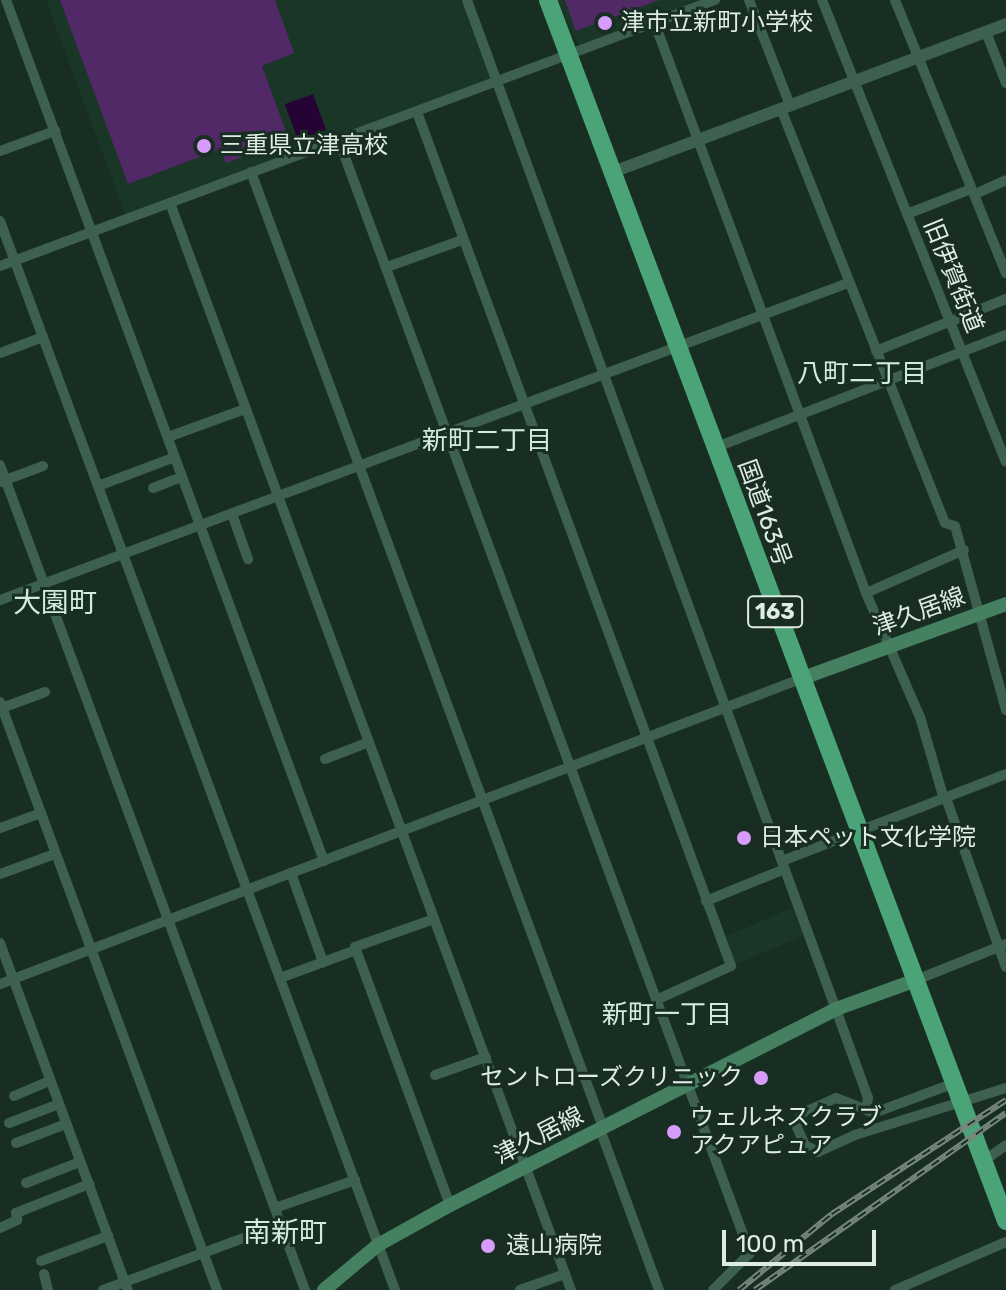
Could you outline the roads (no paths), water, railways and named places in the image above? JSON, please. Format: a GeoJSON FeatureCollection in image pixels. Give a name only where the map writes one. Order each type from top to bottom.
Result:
{"type":"FeatureCollection","features":[{"type":"Feature","properties":{"kind":"highway","name":"国道163号"},"geometry":{"type":"LineString","coordinates":[[548,0],[677,351],[916,980],[981,1163],[1006,1221]]}},
{"type":"Feature","properties":{"kind":"main road","name":"津久居線"},"geometry":{"type":"LineString","coordinates":[[803,678],[1006,604]]}},
{"type":"Feature","properties":{"kind":"main road","name":"津久居線"},"geometry":{"type":"LineString","coordinates":[[324,1290],[378,1245],[450,1205],[836,1009],[916,980]]}},
{"type":"Feature","properties":{"kind":"street"},"geometry":{"type":"LineString","coordinates":[[6,0],[324,861]]}},
{"type":"Feature","properties":{"kind":"street"},"geometry":{"type":"LineString","coordinates":[[467,0],[868,1098],[866,1110]]}},
{"type":"Feature","properties":{"kind":"street"},"geometry":{"type":"LineString","coordinates":[[0,266],[715,0]]}},
{"type":"Feature","properties":{"kind":"street"},"geometry":{"type":"LineString","coordinates":[[749,0],[848,283],[945,523],[955,526],[964,550],[983,612],[1006,710]]}},
{"type":"Feature","properties":{"kind":"street","name":"旧伊賀街道"},"geometry":{"type":"LineString","coordinates":[[822,0],[1006,462]]}},
{"type":"Feature","properties":{"kind":"street"},"geometry":{"type":"LineString","coordinates":[[895,0],[1006,273]]}},
{"type":"Feature","properties":{"kind":"street"},"geometry":{"type":"LineString","coordinates":[[655,24],[866,593],[920,717],[945,798],[1002,946],[1006,967]]}},
{"type":"Feature","properties":{"kind":"street"},"geometry":{"type":"LineString","coordinates":[[613,172],[1006,24]]}},
{"type":"Feature","properties":{"kind":"street"},"geometry":{"type":"LineString","coordinates":[[986,32],[1006,83]]}},
{"type":"Feature","properties":{"kind":"street"},"geometry":{"type":"LineString","coordinates":[[417,112],[731,966],[656,1000]]}},
{"type":"Feature","properties":{"kind":"street"},"geometry":{"type":"LineString","coordinates":[[0,151],[55,131]]}},
{"type":"Feature","properties":{"kind":"street"},"geometry":{"type":"LineString","coordinates":[[339,141],[750,1253],[713,1290]]}},
{"type":"Feature","properties":{"kind":"street"},"geometry":{"type":"LineString","coordinates":[[251,172],[483,800],[659,1290]]}},
{"type":"Feature","properties":{"kind":"street"},"geometry":{"type":"LineString","coordinates":[[907,214],[1006,180]]}},
{"type":"Feature","properties":{"kind":"street"},"geometry":{"type":"LineString","coordinates":[[170,203],[571,1290]]}},
{"type":"Feature","properties":{"kind":"street"},"geometry":{"type":"LineString","coordinates":[[0,221],[395,1290]]}},
{"type":"Feature","properties":{"kind":"street"},"geometry":{"type":"LineString","coordinates":[[387,267],[462,240]]}},
{"type":"Feature","properties":{"kind":"street"},"geometry":{"type":"LineString","coordinates":[[0,600],[677,351],[848,283]]}},
{"type":"Feature","properties":{"kind":"street"},"geometry":{"type":"LineString","coordinates":[[876,351],[1006,299]]}},
{"type":"Feature","properties":{"kind":"street"},"geometry":{"type":"LineString","coordinates":[[714,448],[1006,335]]}},
{"type":"Feature","properties":{"kind":"street"},"geometry":{"type":"LineString","coordinates":[[0,353],[43,337]]}},
{"type":"Feature","properties":{"kind":"street"},"geometry":{"type":"LineString","coordinates":[[168,437],[245,409]]}},
{"type":"Feature","properties":{"kind":"street"},"geometry":{"type":"LineString","coordinates":[[98,486],[175,457]]}},
{"type":"Feature","properties":{"kind":"street"},"geometry":{"type":"LineString","coordinates":[[0,465],[3,481],[305,1290]]}},
{"type":"Feature","properties":{"kind":"street"},"geometry":{"type":"LineString","coordinates":[[3,481],[43,466]]}},
{"type":"Feature","properties":{"kind":"street"},"geometry":{"type":"LineString","coordinates":[[153,488],[182,477]]}},
{"type":"Feature","properties":{"kind":"street"},"geometry":{"type":"LineString","coordinates":[[232,514],[248,559]]}},
{"type":"Feature","properties":{"kind":"street"},"geometry":{"type":"LineString","coordinates":[[866,593],[964,550]]}},
{"type":"Feature","properties":{"kind":"street"},"geometry":{"type":"LineString","coordinates":[[0,984],[803,678]]}},
{"type":"Feature","properties":{"kind":"street"},"geometry":{"type":"LineString","coordinates":[[45,692],[1,705],[5,730],[41,813],[217,1290]]}},
{"type":"Feature","properties":{"kind":"street"},"geometry":{"type":"LineString","coordinates":[[325,759],[369,742]]}},
{"type":"Feature","properties":{"kind":"street"},"geometry":{"type":"LineString","coordinates":[[706,901],[860,830],[1006,774]]}},
{"type":"Feature","properties":{"kind":"street"},"geometry":{"type":"LineString","coordinates":[[0,828],[41,813]]}},
{"type":"Feature","properties":{"kind":"street"},"geometry":{"type":"LineString","coordinates":[[0,874],[55,854]]}},
{"type":"Feature","properties":{"kind":"street"},"geometry":{"type":"LineString","coordinates":[[291,873],[323,962]]}},
{"type":"Feature","properties":{"kind":"street"},"geometry":{"type":"LineString","coordinates":[[280,978],[434,919]]}},
{"type":"Feature","properties":{"kind":"street"},"geometry":{"type":"LineString","coordinates":[[0,943],[126,1286]]}},
{"type":"Feature","properties":{"kind":"street"},"geometry":{"type":"LineString","coordinates":[[916,980],[1002,946]]}},
{"type":"Feature","properties":{"kind":"street"},"geometry":{"type":"LineString","coordinates":[[356,950],[450,1205]]}},
{"type":"Feature","properties":{"kind":"street"},"geometry":{"type":"LineString","coordinates":[[435,1075],[486,1057]]}},
{"type":"Feature","properties":{"kind":"street"},"geometry":{"type":"LineString","coordinates":[[14,1096],[50,1081]]}},
{"type":"Feature","properties":{"kind":"street"},"geometry":{"type":"LineString","coordinates":[[952,1084],[874,1113],[836,1098],[802,1113],[796,1125],[805,1145],[818,1152],[1006,1088]]}},
{"type":"Feature","properties":{"kind":"street"},"geometry":{"type":"LineString","coordinates":[[9,1123],[59,1104]]}},
{"type":"Feature","properties":{"kind":"street"},"geometry":{"type":"LineString","coordinates":[[16,1143],[66,1124]]}},
{"type":"Feature","properties":{"kind":"street"},"geometry":{"type":"LineString","coordinates":[[981,1163],[1006,1145]]}},
{"type":"Feature","properties":{"kind":"street"},"geometry":{"type":"LineString","coordinates":[[26,1183],[80,1162]]}},
{"type":"Feature","properties":{"kind":"street"},"geometry":{"type":"LineString","coordinates":[[275,1208],[355,1180]]}},
{"type":"Feature","properties":{"kind":"street"},"geometry":{"type":"LineString","coordinates":[[0,1228],[17,1220],[16,1213],[89,1184]]}},
{"type":"Feature","properties":{"kind":"street"},"geometry":{"type":"LineString","coordinates":[[103,1290],[126,1286],[281,1224]]}},
{"type":"Feature","properties":{"kind":"street"},"geometry":{"type":"LineString","coordinates":[[41,1261],[108,1236]]}},
{"type":"Feature","properties":{"kind":"street"},"geometry":{"type":"LineString","coordinates":[[895,1290],[1006,1242]]}},
{"type":"Feature","properties":{"kind":"street"},"geometry":{"type":"LineString","coordinates":[[44,1274],[48,1290]]}},
{"type":"Feature","properties":{"kind":"street"},"geometry":{"type":"LineString","coordinates":[[520,1290],[565,1274]]}},
{"type":"Feature","properties":{"kind":"railway"},"geometry":{"type":"LineString","coordinates":[[739,1290],[832,1214],[1006,1100]]}},
{"type":"Feature","properties":{"kind":"railway"},"geometry":{"type":"LineString","coordinates":[[755,1290],[1006,1113]]}},
{"type":"Feature","properties":{"kind":"place","name":"津市立新町小学校"},"geometry":{"type":"Point","coordinates":[605,23]}},
{"type":"Feature","properties":{"kind":"place","name":"三重県立津高校"},"geometry":{"type":"Point","coordinates":[204,146]}},
{"type":"Feature","properties":{"kind":"place","name":"日本ペット文化学院"},"geometry":{"type":"Point","coordinates":[744,838]}},
{"type":"Feature","properties":{"kind":"place","name":"セントローズクリニック"},"geometry":{"type":"Point","coordinates":[761,1078]}},
{"type":"Feature","properties":{"kind":"place","name":"ウェルネスクラブ アクアピュア"},"geometry":{"type":"Point","coordinates":[674,1132]}},
{"type":"Feature","properties":{"kind":"place","name":"遠山病院"},"geometry":{"type":"Point","coordinates":[488,1246]}},
{"type":"Feature","properties":{"kind":"district","name":"八町二丁目"},"geometry":{"type":"Point","coordinates":[862,374]}},
{"type":"Feature","properties":{"kind":"district","name":"新町二丁目"},"geometry":{"type":"Point","coordinates":[487,441]}},
{"type":"Feature","properties":{"kind":"district","name":"大園町"},"geometry":{"type":"Point","coordinates":[55,603]}},
{"type":"Feature","properties":{"kind":"district","name":"新町一丁目"},"geometry":{"type":"Point","coordinates":[667,1015]}},
{"type":"Feature","properties":{"kind":"district","name":"南新町"},"geometry":{"type":"Point","coordinates":[285,1233]}}]}
